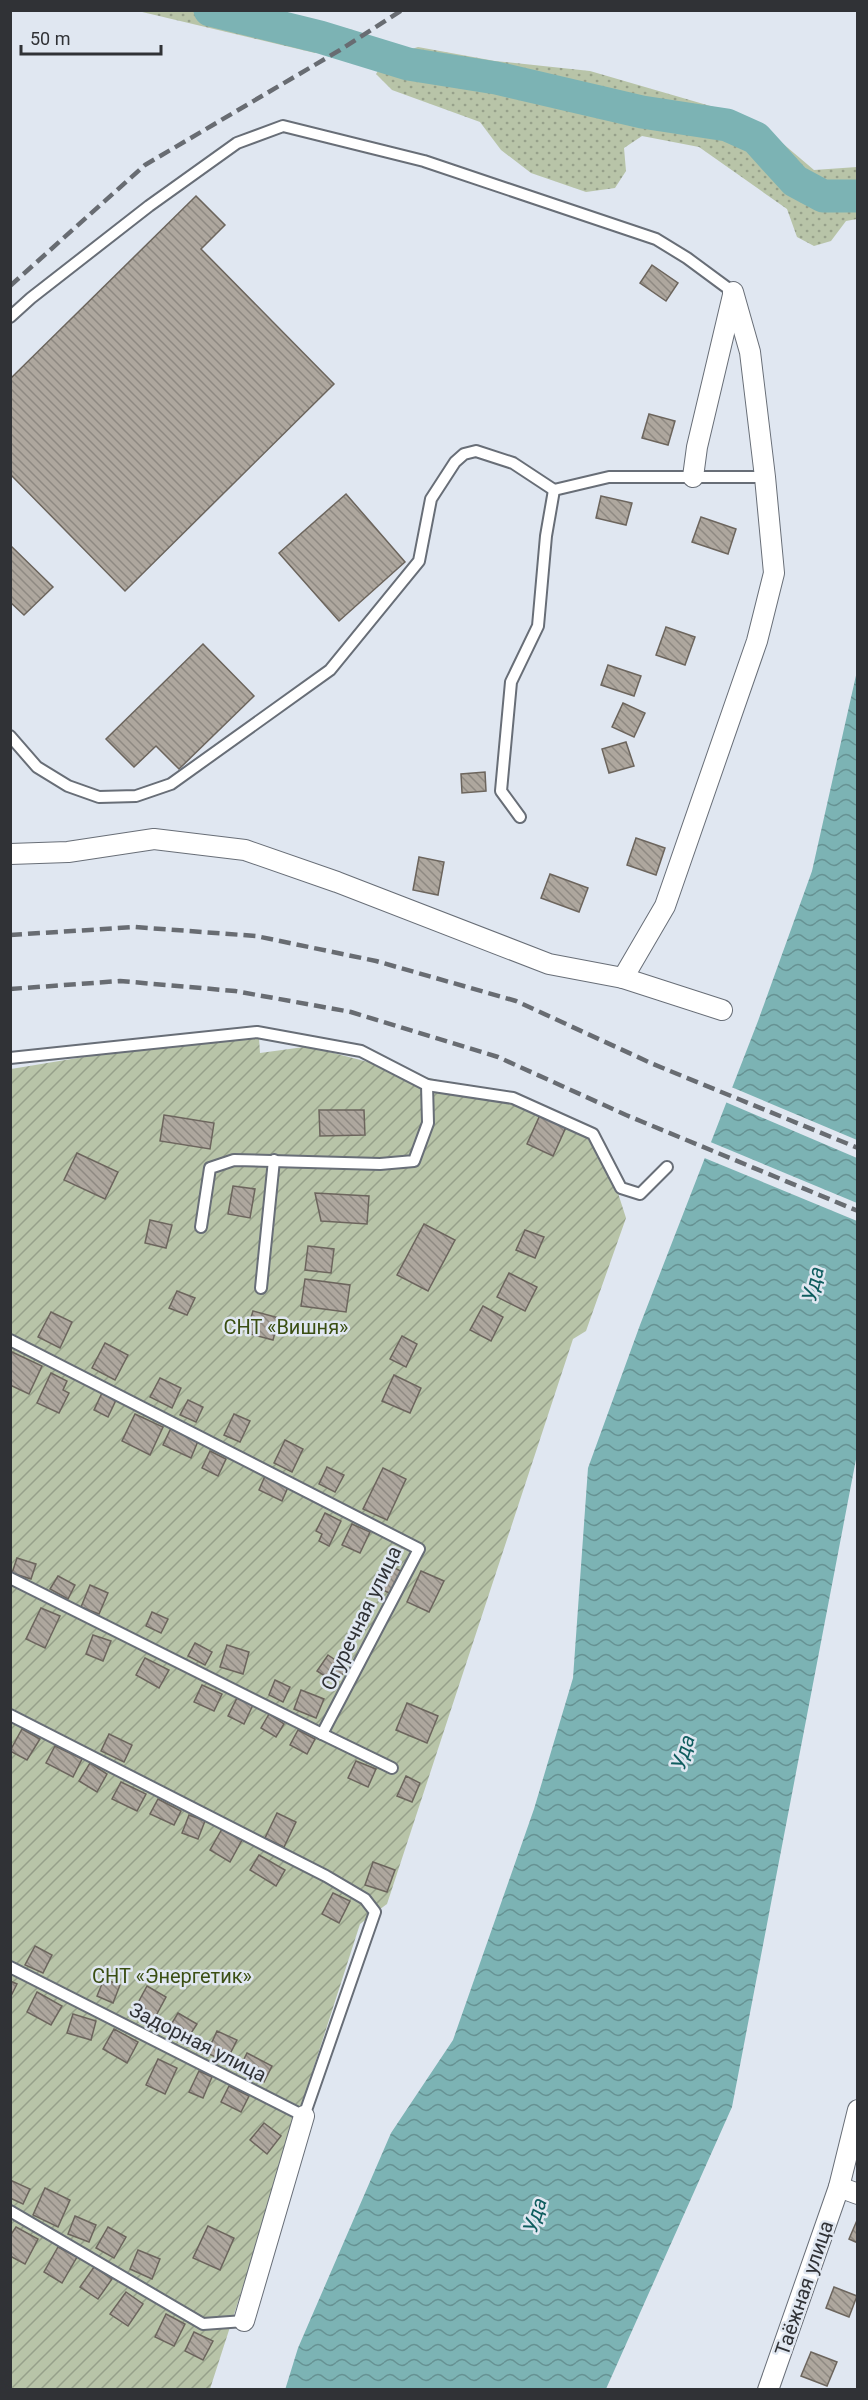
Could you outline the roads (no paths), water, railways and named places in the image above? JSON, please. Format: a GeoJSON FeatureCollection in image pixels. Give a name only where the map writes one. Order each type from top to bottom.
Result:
{"type":"FeatureCollection","features":[{"type":"Feature","properties":{"kind":"street"},"geometry":{"type":"LineString","coordinates":[[693,477],[697,447],[733,292]]}},
{"type":"Feature","properties":{"kind":"street"},"geometry":{"type":"LineString","coordinates":[[623,978],[665,906],[757,641],[774,573],[750,352],[733,292]]}},
{"type":"Feature","properties":{"kind":"street"},"geometry":{"type":"LineString","coordinates":[[10,854],[68,852],[154,839],[245,850],[337,882],[549,964],[623,978],[722,1010]]}},
{"type":"Feature","properties":{"kind":"street","name":"Таёжная улица"},"geometry":{"type":"LineString","coordinates":[[768,2390],[848,2190],[858,2110]]}},
{"type":"Feature","properties":{"kind":"street"},"geometry":{"type":"LineString","coordinates":[[244,2321],[304,2116]]}},
{"type":"Feature","properties":{"kind":"lane"},"geometry":{"type":"LineString","coordinates":[[10,317],[31,298],[150,206],[237,143],[283,126],[424,161],[656,239],[687,258],[733,292]]}},
{"type":"Feature","properties":{"kind":"lane"},"geometry":{"type":"LineString","coordinates":[[10,736],[37,767],[68,786],[99,797],[135,796],[171,784],[330,670],[419,561],[431,499],[455,462],[464,454],[476,451],[513,463],[554,489],[609,477],[765,477]]}},
{"type":"Feature","properties":{"kind":"lane"},"geometry":{"type":"LineString","coordinates":[[520,817],[501,791],[511,682],[538,626],[546,536],[554,489]]}},
{"type":"Feature","properties":{"kind":"lane"},"geometry":{"type":"LineString","coordinates":[[10,1058],[257,1032],[361,1051],[427,1085],[513,1098],[593,1134],[621,1188],[640,1194],[668,1167]]}},
{"type":"Feature","properties":{"kind":"lane"},"geometry":{"type":"LineString","coordinates":[[201,1227],[210,1168],[234,1160],[380,1164],[414,1161],[428,1123],[427,1085]]}},
{"type":"Feature","properties":{"kind":"lane"},"geometry":{"type":"LineString","coordinates":[[261,1288],[274,1160]]}},
{"type":"Feature","properties":{"kind":"lane","name":"Огуречная улица"},"geometry":{"type":"LineString","coordinates":[[10,1340],[419,1549],[322,1734]]}},
{"type":"Feature","properties":{"kind":"lane"},"geometry":{"type":"LineString","coordinates":[[10,1578],[392,1768]]}},
{"type":"Feature","properties":{"kind":"lane"},"geometry":{"type":"LineString","coordinates":[[10,1715],[326,1876],[365,1899],[375,1912],[304,2116]]}},
{"type":"Feature","properties":{"kind":"lane","name":"Задорная улица"},"geometry":{"type":"LineString","coordinates":[[10,1967],[304,2116]]}},
{"type":"Feature","properties":{"kind":"lane"},"geometry":{"type":"LineString","coordinates":[[10,2211],[203,2324],[244,2321]]}},
{"type":"Feature","properties":{"kind":"water","name":"Уда"},"geometry":{"type":"Polygon","coordinates":[[[857,671],[857,1454],[732,2107],[606,2389],[285,2390],[298,2348],[391,2133],[453,2040],[534,1809],[573,1678],[588,1468],[640,1325],[758,1021],[812,871],[857,671]]]}},
{"type":"Feature","properties":{"kind":"waterway"},"geometry":{"type":"LineString","coordinates":[[210,10],[320,37],[408,64],[496,78],[642,112],[727,125],[756,138],[795,181],[823,196],[858,196]]}},
{"type":"Feature","properties":{"kind":"railway"},"geometry":{"type":"LineString","coordinates":[[10,286],[145,165],[340,50],[402,10]]}},
{"type":"Feature","properties":{"kind":"railway"},"geometry":{"type":"LineString","coordinates":[[10,935],[135,927],[256,936],[376,961],[516,1001],[653,1064],[858,1148]]}},
{"type":"Feature","properties":{"kind":"railway"},"geometry":{"type":"LineString","coordinates":[[10,989],[120,981],[235,991],[351,1012],[498,1057],[626,1115],[858,1211]]}},
{"type":"Feature","properties":{"kind":"park label","name":"СНТ «Вишня»"},"geometry":{"type":"Point","coordinates":[286,1327]}},
{"type":"Feature","properties":{"kind":"park label","name":"СНТ «Энергетик»"},"geometry":{"type":"Point","coordinates":[172,1976]}}]}
